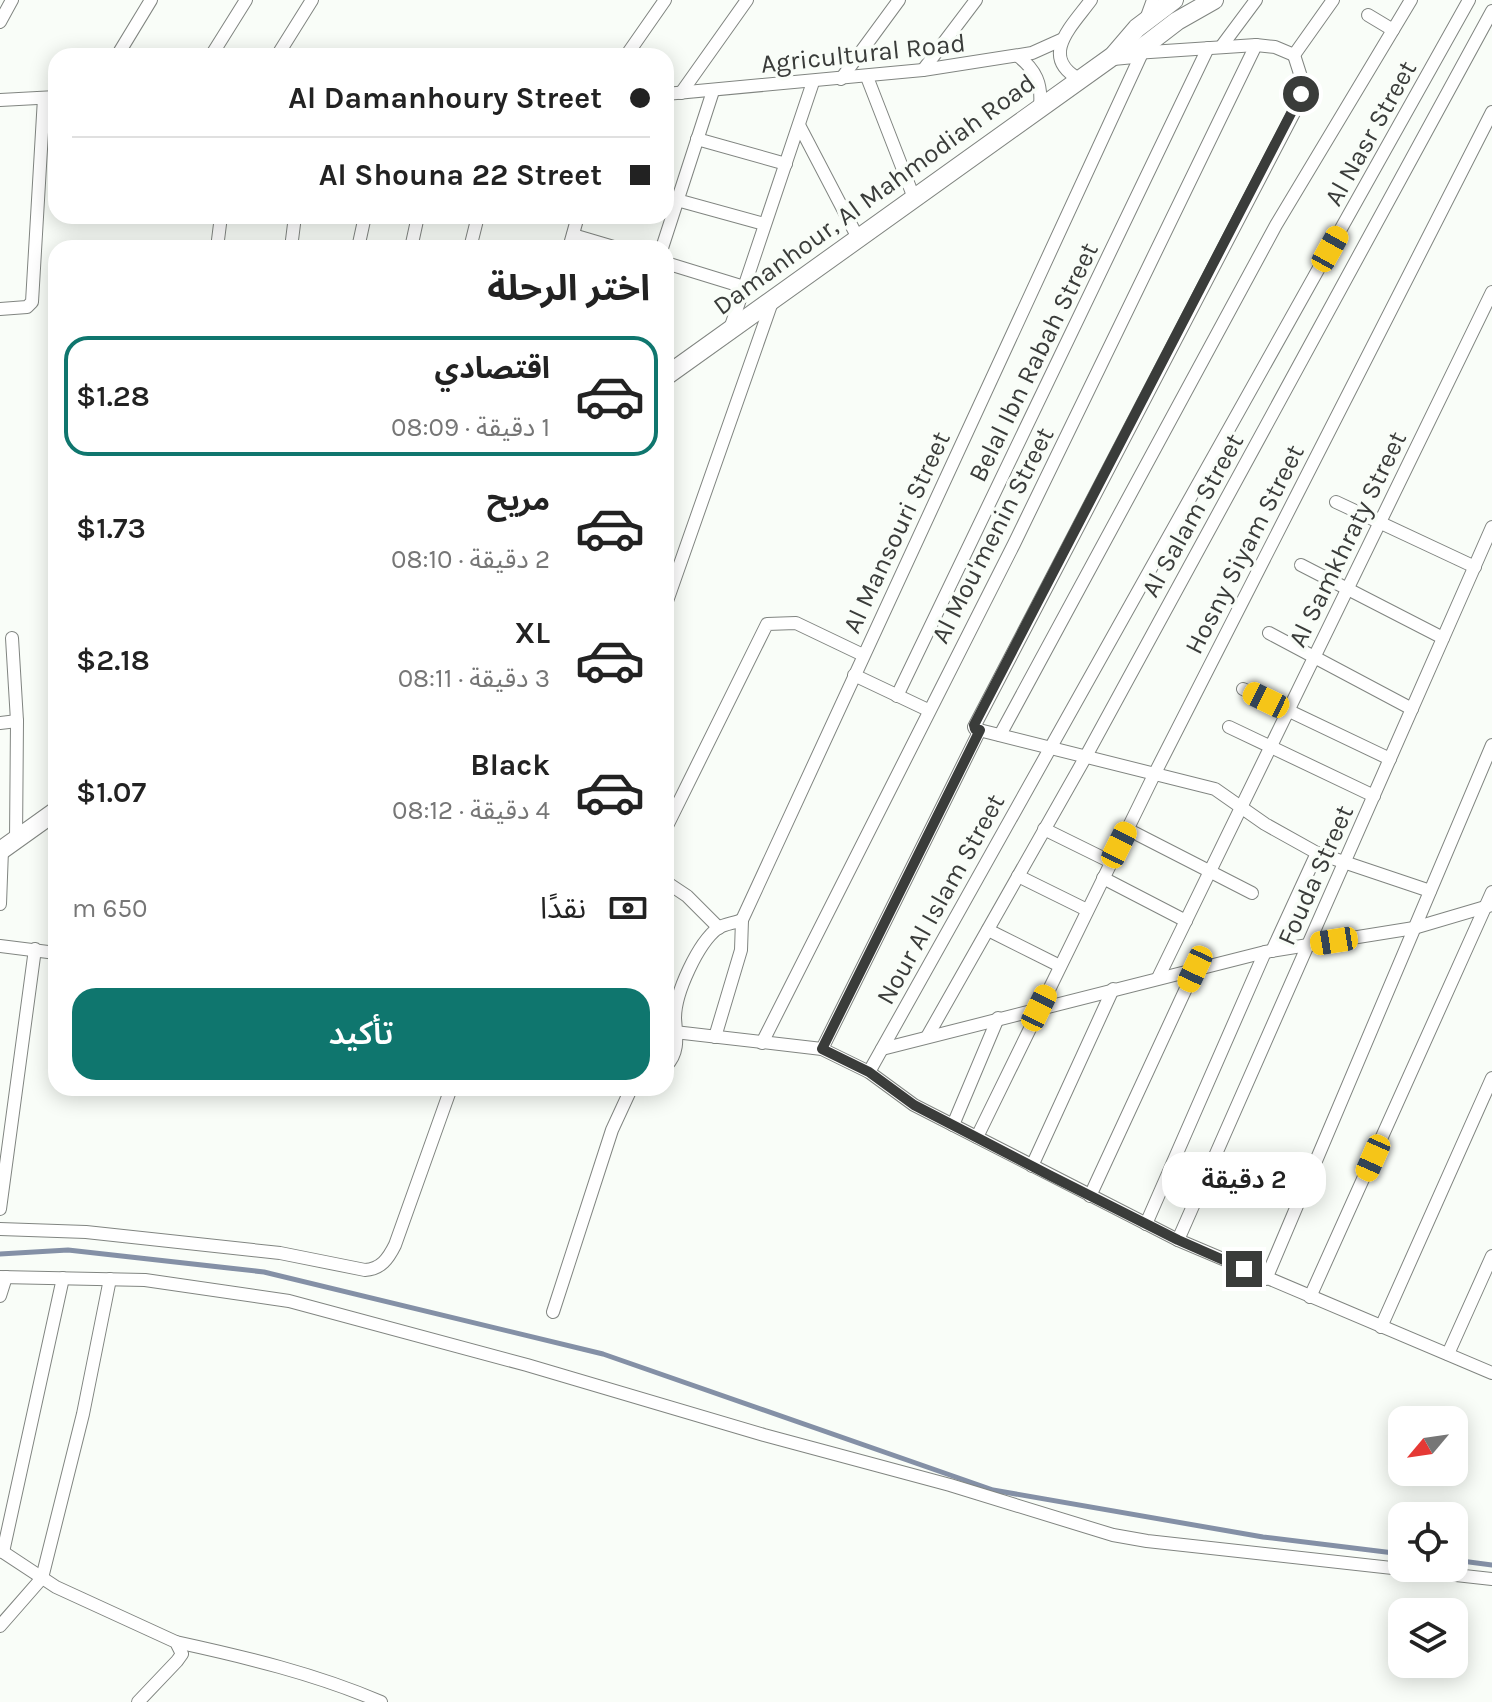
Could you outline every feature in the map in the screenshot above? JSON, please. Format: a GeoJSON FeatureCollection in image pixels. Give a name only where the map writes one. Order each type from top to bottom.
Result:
{"type":"FeatureCollection","features":[{"type":"Feature","properties":{"kind":"main road"},"geometry":{"type":"LineString","coordinates":[[1113,56],[1129,35],[1174,0]]}},
{"type":"Feature","properties":{"kind":"main road"},"geometry":{"type":"LineString","coordinates":[[1113,56],[1138,53],[1177,21],[1214,0]]}},
{"type":"Feature","properties":{"kind":"main road","name":"Damanhour, Al Mahmodiah Road"},"geometry":{"type":"LineString","coordinates":[[674,370],[1113,56]]}},
{"type":"Feature","properties":{"kind":"main road"},"geometry":{"type":"LineString","coordinates":[[6,847],[48,817]]}},
{"type":"Feature","properties":{"kind":"street"},"geometry":{"type":"LineString","coordinates":[[0,22],[12,0]]}},
{"type":"Feature","properties":{"kind":"street"},"geometry":{"type":"LineString","coordinates":[[122,48],[151,0]]}},
{"type":"Feature","properties":{"kind":"street"},"geometry":{"type":"LineString","coordinates":[[216,48],[246,0]]}},
{"type":"Feature","properties":{"kind":"street"},"geometry":{"type":"LineString","coordinates":[[282,48],[312,0]]}},
{"type":"Feature","properties":{"kind":"street"},"geometry":{"type":"LineString","coordinates":[[632,48],[665,0]]}},
{"type":"Feature","properties":{"kind":"street"},"geometry":{"type":"LineString","coordinates":[[681,93],[747,0]]}},
{"type":"Feature","properties":{"kind":"street"},"geometry":{"type":"LineString","coordinates":[[841,79],[899,0]]}},
{"type":"Feature","properties":{"kind":"street"},"geometry":{"type":"LineString","coordinates":[[923,70],[976,0]]}},
{"type":"Feature","properties":{"kind":"street"},"geometry":{"type":"LineString","coordinates":[[1079,79],[1065,67],[1059,50],[1061,40],[1091,0]]}},
{"type":"Feature","properties":{"kind":"street"},"geometry":{"type":"LineString","coordinates":[[1145,22],[1153,0]]}},
{"type":"Feature","properties":{"kind":"street","name":"Belal Ibn Rabah Street"},"geometry":{"type":"LineString","coordinates":[[897,696],[1215,48],[1256,0]]}},
{"type":"Feature","properties":{"kind":"street"},"geometry":{"type":"LineString","coordinates":[[1294,55],[1333,0]]}},
{"type":"Feature","properties":{"kind":"street"},"geometry":{"type":"LineString","coordinates":[[1000,735],[1276,225],[1411,0]]}},
{"type":"Feature","properties":{"kind":"street","name":"Al Nasr Street"},"geometry":{"type":"LineString","coordinates":[[1050,748],[1469,0]]}},
{"type":"Feature","properties":{"kind":"street","name":"Al Salam Street"},"geometry":{"type":"LineString","coordinates":[[927,1037],[1085,758],[1492,11]]}},
{"type":"Feature","properties":{"kind":"street"},"geometry":{"type":"LineString","coordinates":[[1368,15],[1393,30]]}},
{"type":"Feature","properties":{"kind":"street","name":"Agricultural Road"},"geometry":{"type":"LineString","coordinates":[[674,93],[923,70],[1018,56],[1044,49],[1061,40]]}},
{"type":"Feature","properties":{"kind":"street"},"geometry":{"type":"LineString","coordinates":[[1138,53],[1256,45],[1275,47],[1294,55],[1302,80],[1297,107],[974,725],[977,730],[1085,758],[1199,783],[1222,793],[1289,839],[1317,853],[1430,891]]}},
{"type":"Feature","properties":{"kind":"street","name":"Al Mou'menin Street"},"geometry":{"type":"LineString","coordinates":[[762,1043],[1014,544],[1256,45]]}},
{"type":"Feature","properties":{"kind":"street","name":"Al Mansouri Street"},"geometry":{"type":"LineString","coordinates":[[715,1037],[741,950],[742,920],[1138,53]]}},
{"type":"Feature","properties":{"kind":"street"},"geometry":{"type":"LineString","coordinates":[[1018,56],[1029,65],[1037,78],[1041,92],[1040,106]]}},
{"type":"Feature","properties":{"kind":"street"},"geometry":{"type":"LineString","coordinates":[[867,77],[914,198]]}},
{"type":"Feature","properties":{"kind":"street"},"geometry":{"type":"LineString","coordinates":[[729,332],[813,82]]}},
{"type":"Feature","properties":{"kind":"street"},"geometry":{"type":"LineString","coordinates":[[674,191],[697,139],[713,91]]}},
{"type":"Feature","properties":{"kind":"street"},"geometry":{"type":"LineString","coordinates":[[0,100],[48,97]]}},
{"type":"Feature","properties":{"kind":"street","name":"Hosny Siyam Street"},"geometry":{"type":"LineString","coordinates":[[977,1137],[1154,775],[1492,112]]}},
{"type":"Feature","properties":{"kind":"street"},"geometry":{"type":"LineString","coordinates":[[0,309],[27,307],[32,302],[48,120]]}},
{"type":"Feature","properties":{"kind":"street"},"geometry":{"type":"LineString","coordinates":[[799,125],[858,238]]}},
{"type":"Feature","properties":{"kind":"street"},"geometry":{"type":"LineString","coordinates":[[697,139],[786,164]]}},
{"type":"Feature","properties":{"kind":"street"},"geometry":{"type":"LineString","coordinates":[[674,199],[764,224]]}},
{"type":"Feature","properties":{"kind":"street"},"geometry":{"type":"LineString","coordinates":[[571,240],[576,224]]}},
{"type":"Feature","properties":{"kind":"street"},"geometry":{"type":"LineString","coordinates":[[573,235],[590,240]]}},
{"type":"Feature","properties":{"kind":"street"},"geometry":{"type":"LineString","coordinates":[[674,265],[744,287]]}},
{"type":"Feature","properties":{"kind":"street","name":"Al Samkhraty Street"},"geometry":{"type":"LineString","coordinates":[[1158,978],[1492,292]]}},
{"type":"Feature","properties":{"kind":"street"},"geometry":{"type":"LineString","coordinates":[[674,581],[772,302]]}},
{"type":"Feature","properties":{"kind":"street"},"geometry":{"type":"LineString","coordinates":[[1336,502],[1475,567]]}},
{"type":"Feature","properties":{"kind":"street","name":"Fouda Street"},"geometry":{"type":"LineString","coordinates":[[1178,1240],[1492,527]]}},
{"type":"Feature","properties":{"kind":"street"},"geometry":{"type":"LineString","coordinates":[[1301,565],[1443,638]]}},
{"type":"Feature","properties":{"kind":"street"},"geometry":{"type":"LineString","coordinates":[[674,812],[767,624],[796,623],[863,655]]}},
{"type":"Feature","properties":{"kind":"street"},"geometry":{"type":"LineString","coordinates":[[1269,633],[1412,709]]}},
{"type":"Feature","properties":{"kind":"street"},"geometry":{"type":"LineString","coordinates":[[0,904],[17,721],[12,638]]}},
{"type":"Feature","properties":{"kind":"street"},"geometry":{"type":"LineString","coordinates":[[854,675],[928,710]]}},
{"type":"Feature","properties":{"kind":"street"},"geometry":{"type":"LineString","coordinates":[[1243,689],[1390,759]]}},
{"type":"Feature","properties":{"kind":"street"},"geometry":{"type":"LineString","coordinates":[[0,723],[17,721]]}},
{"type":"Feature","properties":{"kind":"street"},"geometry":{"type":"LineString","coordinates":[[1229,727],[1374,796]]}},
{"type":"Feature","properties":{"kind":"street"},"geometry":{"type":"LineString","coordinates":[[822,1049],[977,730]]}},
{"type":"Feature","properties":{"kind":"street"},"geometry":{"type":"LineString","coordinates":[[1266,1279],[1492,745]]}},
{"type":"Feature","properties":{"kind":"street","name":"Nour Al Islam Street"},"geometry":{"type":"LineString","coordinates":[[869,1072],[1050,748]]}},
{"type":"Feature","properties":{"kind":"street"},"geometry":{"type":"LineString","coordinates":[[1044,829],[1111,862]]}},
{"type":"Feature","properties":{"kind":"street"},"geometry":{"type":"LineString","coordinates":[[1127,829],[1252,893]]}},
{"type":"Feature","properties":{"kind":"street","name":"Fouda Street"},"geometry":{"type":"LineString","coordinates":[[1146,1224],[1269,951],[1317,853]]}},
{"type":"Feature","properties":{"kind":"street"},"geometry":{"type":"LineString","coordinates":[[1018,876],[1087,910]]}},
{"type":"Feature","properties":{"kind":"street"},"geometry":{"type":"LineString","coordinates":[[1103,878],[1186,921]]}},
{"type":"Feature","properties":{"kind":"street"},"geometry":{"type":"LineString","coordinates":[[674,887],[719,928]]}},
{"type":"Feature","properties":{"kind":"street"},"geometry":{"type":"LineString","coordinates":[[1310,1297],[1489,906],[1492,892]]}},
{"type":"Feature","properties":{"kind":"street"},"geometry":{"type":"LineString","coordinates":[[882,1049],[1269,951],[1414,928],[1489,906]]}},
{"type":"Feature","properties":{"kind":"street"},"geometry":{"type":"LineString","coordinates":[[674,1022],[689,965],[719,928],[742,920]]}},
{"type":"Feature","properties":{"kind":"street"},"geometry":{"type":"LineString","coordinates":[[988,930],[1060,966]]}},
{"type":"Feature","properties":{"kind":"street"},"geometry":{"type":"LineString","coordinates":[[0,946],[48,950]]}},
{"type":"Feature","properties":{"kind":"street"},"geometry":{"type":"LineString","coordinates":[[0,1209],[35,949]]}},
{"type":"Feature","properties":{"kind":"street"},"geometry":{"type":"LineString","coordinates":[[1090,1196],[1195,969]]}},
{"type":"Feature","properties":{"kind":"street"},"geometry":{"type":"LineString","coordinates":[[1032,1166],[1113,989]]}},
{"type":"Feature","properties":{"kind":"street"},"geometry":{"type":"LineString","coordinates":[[953,1125],[998,1018]]}},
{"type":"Feature","properties":{"kind":"street"},"geometry":{"type":"LineString","coordinates":[[674,1032],[822,1049],[869,1072],[908,1101],[1178,1240],[1492,1373]]}},
{"type":"Feature","properties":{"kind":"street"},"geometry":{"type":"LineString","coordinates":[[1381,1327],[1492,1078]]}},
{"type":"Feature","properties":{"kind":"street"},"geometry":{"type":"LineString","coordinates":[[0,1229],[86,1232],[280,1253],[365,1270],[375,1269],[389,1259],[395,1245],[448,1096]]}},
{"type":"Feature","properties":{"kind":"street"},"geometry":{"type":"LineString","coordinates":[[553,1312],[612,1130],[628,1096]]}},
{"type":"Feature","properties":{"kind":"street"},"geometry":{"type":"LineString","coordinates":[[1448,1354],[1492,1256]]}},
{"type":"Feature","properties":{"kind":"street"},"geometry":{"type":"LineString","coordinates":[[0,1296],[3,1277],[63,1278],[145,1280],[289,1301],[527,1365],[1113,1535],[1492,1579]]}},
{"type":"Feature","properties":{"kind":"street"},"geometry":{"type":"LineString","coordinates":[[63,1278],[2,1551],[69,1594],[176,1642],[243,1657],[381,1702]]}},
{"type":"Feature","properties":{"kind":"street"},"geometry":{"type":"LineString","coordinates":[[0,1626],[42,1578],[83,1414],[110,1279]]}},
{"type":"Feature","properties":{"kind":"street"},"geometry":{"type":"LineString","coordinates":[[138,1702],[182,1654],[176,1642]]}},
{"type":"Feature","properties":{"kind":"waterway"},"geometry":{"type":"LineString","coordinates":[[0,1254],[68,1250],[264,1272],[603,1354],[993,1490],[1263,1537],[1388,1552]]}},
{"type":"Feature","properties":{"kind":"waterway"},"geometry":{"type":"LineString","coordinates":[[1468,1562],[1492,1565]]}},
{"type":"Feature","properties":{"kind":"route"},"geometry":{"type":"LineString","coordinates":[[1244,1269],[1178,1240],[914,1105],[879,1078],[822,1049],[980,730],[975,729],[974,725],[1297,107],[1301,94]]}}]}
